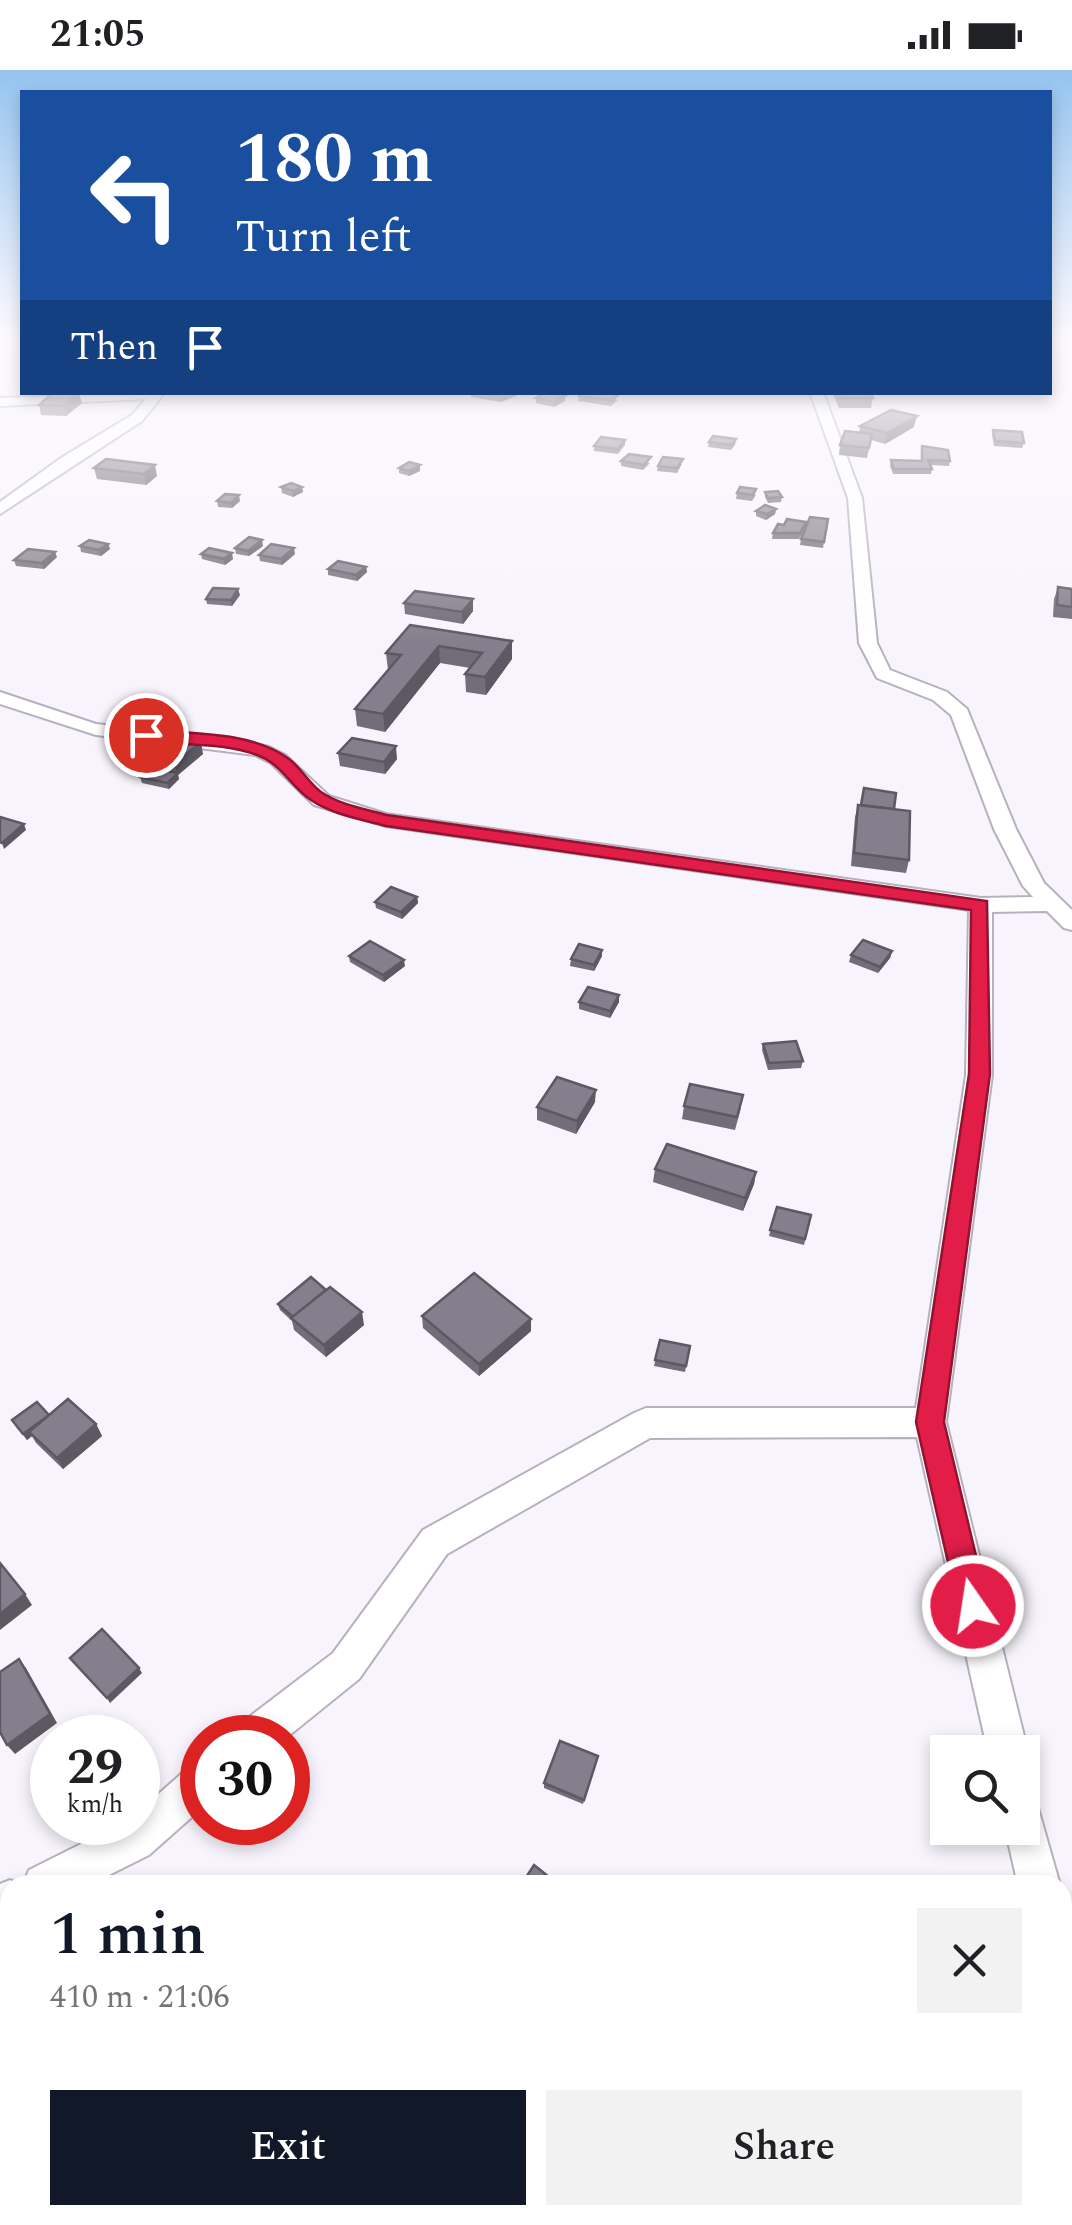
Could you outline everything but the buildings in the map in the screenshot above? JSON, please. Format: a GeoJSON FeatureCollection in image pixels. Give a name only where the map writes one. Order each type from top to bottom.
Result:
{"type":"FeatureCollection","features":[{"type":"Feature","properties":{"kind":"street"},"geometry":{"type":"LineString","coordinates":[[0,509],[101,440]]}},
{"type":"Feature","properties":{"kind":"street"},"geometry":{"type":"LineString","coordinates":[[834,440],[855,498],[868,642],[874,662],[883,674],[940,696],[960,713],[1005,828],[1034,886],[1072,923]]}},
{"type":"Feature","properties":{"kind":"street"},"geometry":{"type":"LineString","coordinates":[[0,698],[66,722],[111,732],[216,740],[264,752],[284,762],[314,795],[336,806],[386,820],[981,905],[1052,904]]}},
{"type":"Feature","properties":{"kind":"street"},"geometry":{"type":"LineString","coordinates":[[981,905],[980,1074],[930,1422],[1004,1735]]}},
{"type":"Feature","properties":{"kind":"street"},"geometry":{"type":"LineString","coordinates":[[283,1715],[346,1666],[435,1542],[646,1423],[930,1422]]}},
{"type":"Feature","properties":{"kind":"street"},"geometry":{"type":"LineString","coordinates":[[65,1875],[135,1841],[180,1801]]}},
{"type":"Feature","properties":{"kind":"street"},"geometry":{"type":"LineString","coordinates":[[1029,1845],[1037,1875]]}},
{"type":"Feature","properties":{"kind":"route"},"geometry":{"type":"LineString","coordinates":[[146,735],[216,740],[264,752],[284,762],[314,795],[336,806],[386,820],[981,905],[980,1074],[930,1422],[973,1606]]}}]}
